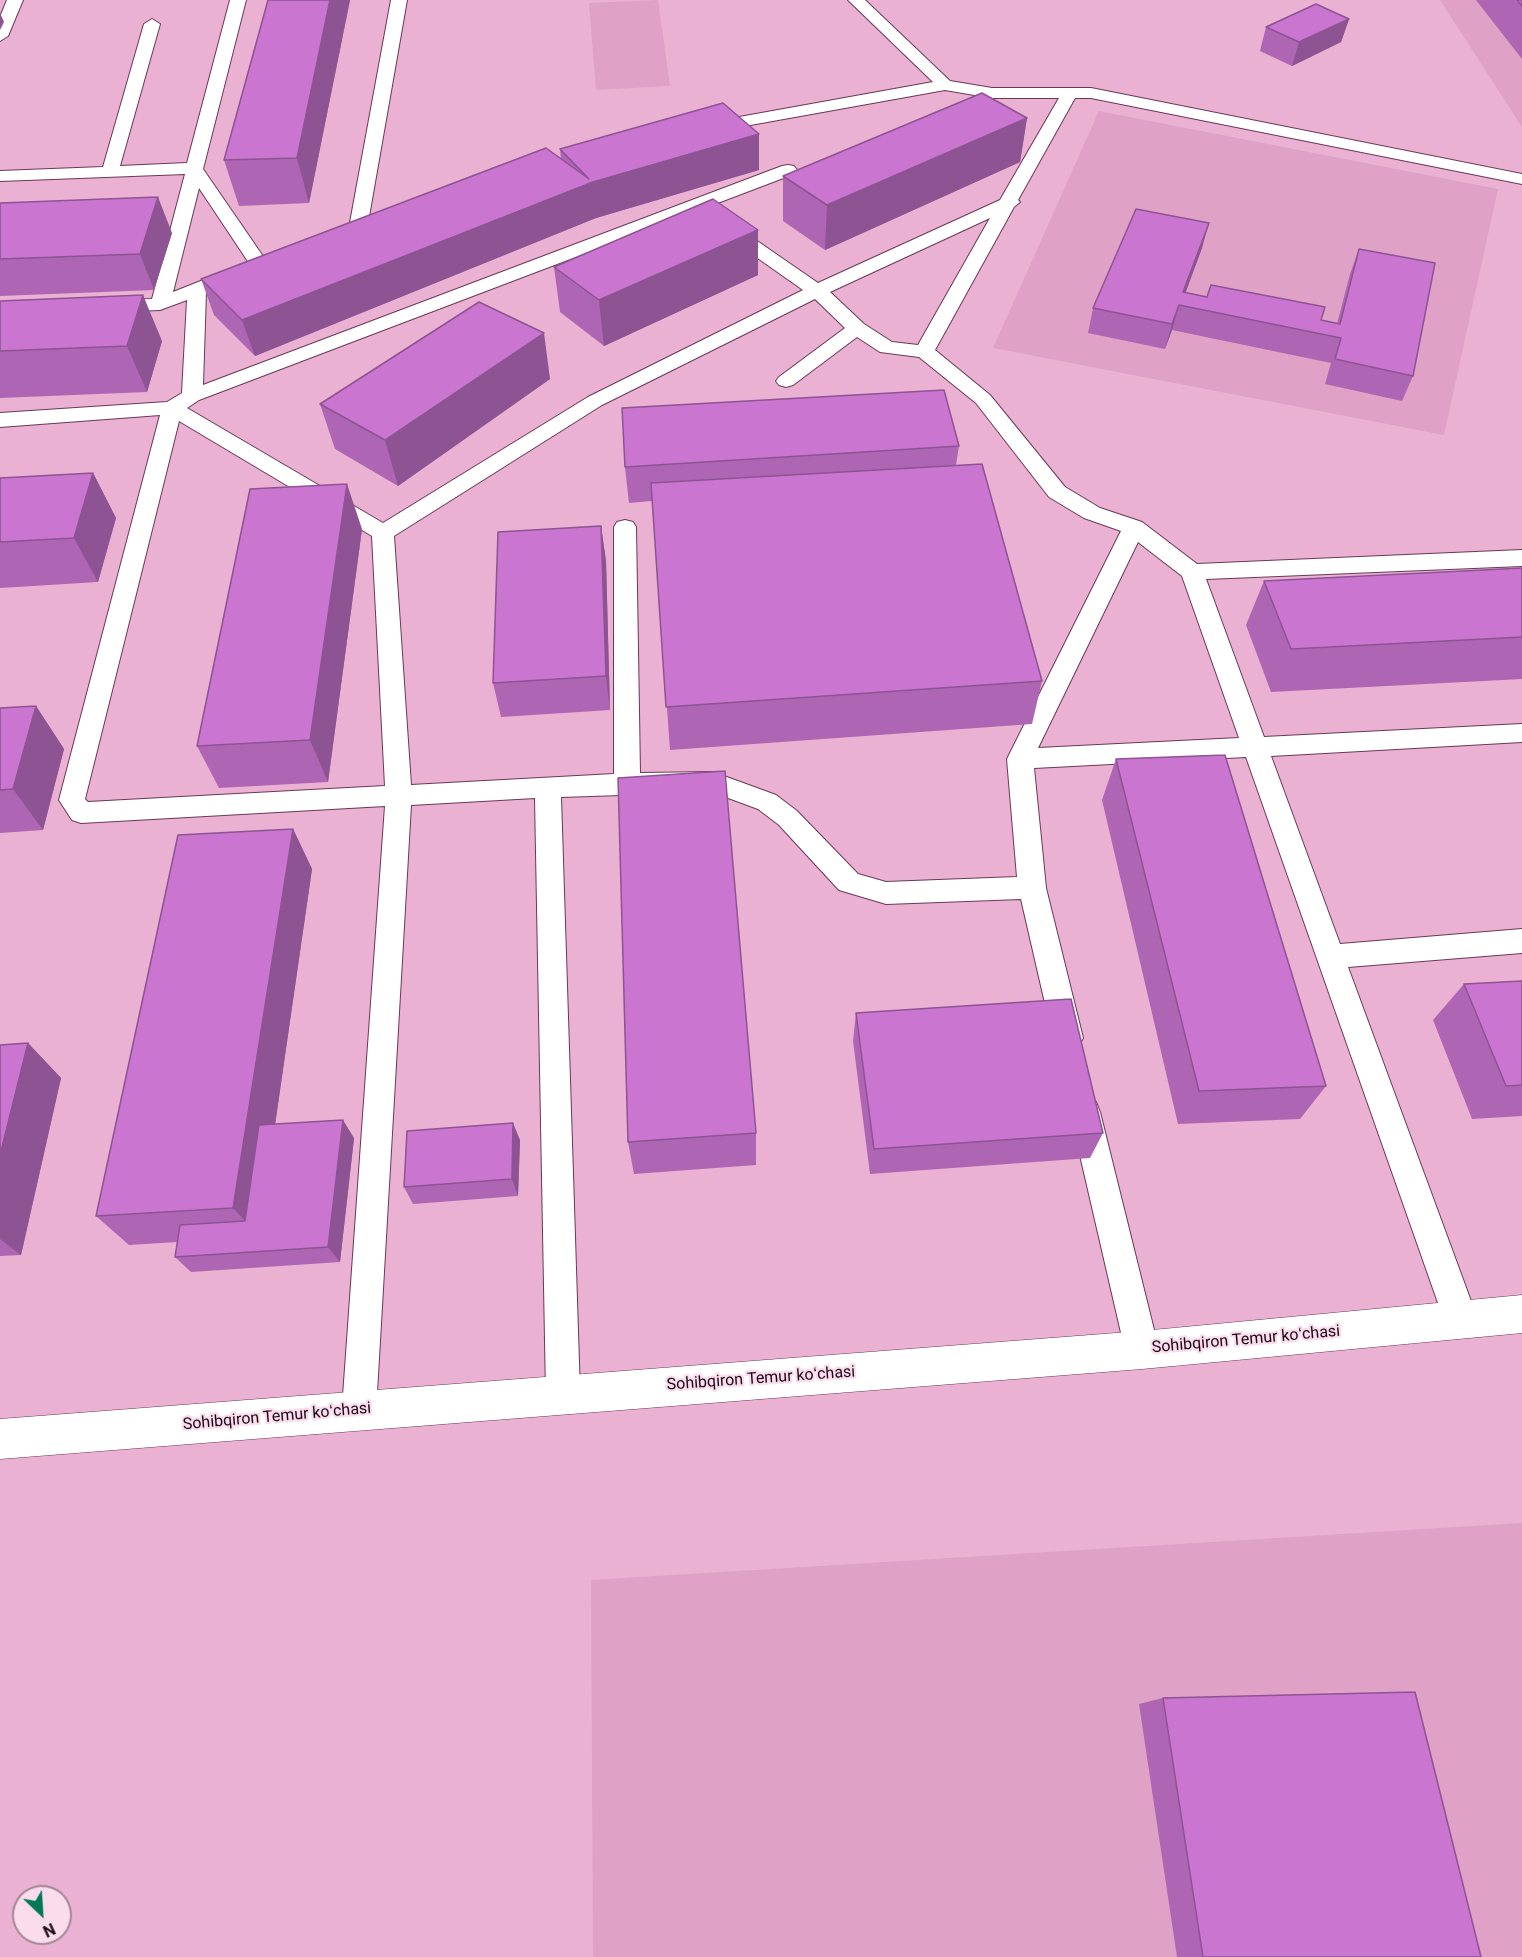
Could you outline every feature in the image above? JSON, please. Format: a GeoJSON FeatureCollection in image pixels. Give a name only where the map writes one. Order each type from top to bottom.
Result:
{"type":"FeatureCollection","features":[{"type":"Feature","properties":{"kind":"main road","name":"Sohibqiron Temur koʻchasi"},"geometry":{"type":"LineString","coordinates":[[0,1439],[1142,1350],[1522,1314]]}},
{"type":"Feature","properties":{"kind":"lane"},"geometry":{"type":"LineString","coordinates":[[0,36],[15,0]]}},
{"type":"Feature","properties":{"kind":"lane"},"geometry":{"type":"LineString","coordinates":[[160,304],[238,0]]}},
{"type":"Feature","properties":{"kind":"lane"},"geometry":{"type":"LineString","coordinates":[[380,222],[352,230],[399,0]]}},
{"type":"Feature","properties":{"kind":"lane"},"geometry":{"type":"LineString","coordinates":[[856,0],[945,85]]}},
{"type":"Feature","properties":{"kind":"lane"},"geometry":{"type":"LineString","coordinates":[[110,172],[152,24]]}},
{"type":"Feature","properties":{"kind":"lane"},"geometry":{"type":"LineString","coordinates":[[684,133],[945,85],[992,93],[1091,93],[1522,179]]}},
{"type":"Feature","properties":{"kind":"lane"},"geometry":{"type":"LineString","coordinates":[[924,351],[1011,202],[1070,93]]}},
{"type":"Feature","properties":{"kind":"lane"},"geometry":{"type":"LineString","coordinates":[[0,176],[194,168]]}},
{"type":"Feature","properties":{"kind":"lane"},"geometry":{"type":"LineString","coordinates":[[92,307],[160,304],[266,263],[194,168]]}},
{"type":"Feature","properties":{"kind":"lane"},"geometry":{"type":"LineString","coordinates":[[0,420],[172,408],[192,396],[696,207],[788,170]]}},
{"type":"Feature","properties":{"kind":"lane"},"geometry":{"type":"LineString","coordinates":[[383,533],[595,401],[817,291],[1011,202]]}},
{"type":"Feature","properties":{"kind":"lane"},"geometry":{"type":"LineString","coordinates":[[696,207],[817,291],[857,328],[887,348],[924,351],[983,399],[1057,492],[1092,513],[1134,527],[1191,572],[1461,1320]]}},
{"type":"Feature","properties":{"kind":"lane"},"geometry":{"type":"LineString","coordinates":[[192,396],[197,289]]}},
{"type":"Feature","properties":{"kind":"lane"},"geometry":{"type":"LineString","coordinates":[[786,381],[857,328]]}},
{"type":"Feature","properties":{"kind":"lane"},"geometry":{"type":"LineString","coordinates":[[172,408],[383,533]]}},
{"type":"Feature","properties":{"kind":"lane"},"geometry":{"type":"LineString","coordinates":[[172,408],[72,800],[81,813],[627,783],[713,782],[767,802],[788,818],[849,882],[886,893],[1032,888]]}},
{"type":"Feature","properties":{"kind":"lane"},"geometry":{"type":"LineString","coordinates":[[626,527],[627,783]]}},
{"type":"Feature","properties":{"kind":"lane"},"geometry":{"type":"LineString","coordinates":[[1134,527],[1020,759],[1032,888],[1142,1350]]}},
{"type":"Feature","properties":{"kind":"lane"},"geometry":{"type":"LineString","coordinates":[[359,1410],[399,796],[383,533]]}},
{"type":"Feature","properties":{"kind":"lane"},"geometry":{"type":"LineString","coordinates":[[1191,572],[1522,558]]}},
{"type":"Feature","properties":{"kind":"lane"},"geometry":{"type":"LineString","coordinates":[[1020,759],[1253,745],[1522,733]]}},
{"type":"Feature","properties":{"kind":"lane"},"geometry":{"type":"LineString","coordinates":[[548,788],[563,1394]]}},
{"type":"Feature","properties":{"kind":"lane"},"geometry":{"type":"LineString","coordinates":[[1330,957],[1522,941]]}},
{"type":"Feature","properties":{"kind":"shaded area"},"geometry":{"type":"Polygon","coordinates":[[[658,0],[670,86],[596,90],[589,3],[658,0]]]}},
{"type":"Feature","properties":{"kind":"shaded area"},"geometry":{"type":"Polygon","coordinates":[[[1440,0],[1522,0],[1522,127],[1440,0]]]}},
{"type":"Feature","properties":{"kind":"shaded area"},"geometry":{"type":"Polygon","coordinates":[[[1099,111],[1498,189],[1444,435],[993,348],[1099,111]]]}},
{"type":"Feature","properties":{"kind":"shaded area"},"geometry":{"type":"Polygon","coordinates":[[[1522,1523],[1522,1957],[593,1957],[591,1580],[1522,1523]]]}},
{"type":"Feature","properties":{"kind":"building"},"geometry":{"type":"Polygon","coordinates":[[[268,0],[330,0],[297,158],[224,160],[268,0]]]}},
{"type":"Feature","properties":{"kind":"building"},"geometry":{"type":"Polygon","coordinates":[[[1316,4],[1349,19],[1299,42],[1266,27],[1316,4]]]}},
{"type":"Feature","properties":{"kind":"building"},"geometry":{"type":"Polygon","coordinates":[[[982,93],[1027,118],[827,205],[783,176],[982,93]]]}},
{"type":"Feature","properties":{"kind":"building"},"geometry":{"type":"Polygon","coordinates":[[[723,103],[759,134],[593,182],[242,320],[201,279],[546,148],[589,179],[560,149],[723,103]]]}},
{"type":"Feature","properties":{"kind":"building"},"geometry":{"type":"Polygon","coordinates":[[[158,197],[140,254],[0,259],[0,203],[158,197]]]}},
{"type":"Feature","properties":{"kind":"building"},"geometry":{"type":"Polygon","coordinates":[[[713,199],[758,230],[599,300],[554,267],[713,199]]]}},
{"type":"Feature","properties":{"kind":"building"},"geometry":{"type":"Polygon","coordinates":[[[1136,209],[1209,223],[1183,292],[1207,297],[1211,285],[1325,307],[1321,320],[1340,324],[1359,249],[1435,263],[1413,376],[1335,359],[1341,338],[1179,305],[1172,324],[1093,308],[1136,209]]]}},
{"type":"Feature","properties":{"kind":"building"},"geometry":{"type":"Polygon","coordinates":[[[143,295],[127,346],[0,351],[0,301],[143,295]]]}},
{"type":"Feature","properties":{"kind":"building"},"geometry":{"type":"Polygon","coordinates":[[[479,302],[544,333],[385,440],[320,404],[479,302]]]}},
{"type":"Feature","properties":{"kind":"building"},"geometry":{"type":"Polygon","coordinates":[[[944,390],[959,446],[625,467],[622,408],[944,390]]]}},
{"type":"Feature","properties":{"kind":"building"},"geometry":{"type":"Polygon","coordinates":[[[982,464],[1042,681],[666,707],[651,483],[982,464]]]}},
{"type":"Feature","properties":{"kind":"building"},"geometry":{"type":"Polygon","coordinates":[[[93,473],[74,538],[0,542],[0,478],[93,473]]]}},
{"type":"Feature","properties":{"kind":"building"},"geometry":{"type":"Polygon","coordinates":[[[347,484],[310,740],[197,746],[250,489],[347,484]]]}},
{"type":"Feature","properties":{"kind":"building"},"geometry":{"type":"Polygon","coordinates":[[[601,526],[606,676],[493,683],[498,532],[601,526]]]}},
{"type":"Feature","properties":{"kind":"building"},"geometry":{"type":"Polygon","coordinates":[[[1522,568],[1522,637],[1291,649],[1264,581],[1522,568]]]}},
{"type":"Feature","properties":{"kind":"building"},"geometry":{"type":"Polygon","coordinates":[[[36,706],[13,789],[0,790],[0,708],[36,706]]]}},
{"type":"Feature","properties":{"kind":"building"},"geometry":{"type":"Polygon","coordinates":[[[1225,755],[1326,1086],[1199,1091],[1116,759],[1225,755]]]}},
{"type":"Feature","properties":{"kind":"building"},"geometry":{"type":"Polygon","coordinates":[[[725,771],[756,1133],[628,1142],[618,778],[725,771]]]}},
{"type":"Feature","properties":{"kind":"building"},"geometry":{"type":"Polygon","coordinates":[[[293,829],[233,1208],[96,1216],[178,835],[293,829]]]}},
{"type":"Feature","properties":{"kind":"building"},"geometry":{"type":"Polygon","coordinates":[[[1522,981],[1522,1085],[1506,1086],[1464,984],[1522,981]]]}},
{"type":"Feature","properties":{"kind":"building"},"geometry":{"type":"Polygon","coordinates":[[[1071,999],[1103,1133],[874,1149],[856,1013],[1071,999]]]}},
{"type":"Feature","properties":{"kind":"building"},"geometry":{"type":"Polygon","coordinates":[[[28,1043],[0,1155],[0,1045],[28,1043]]]}},
{"type":"Feature","properties":{"kind":"building"},"geometry":{"type":"Polygon","coordinates":[[[343,1120],[328,1247],[175,1257],[180,1225],[245,1221],[259,1125],[343,1120]]]}},
{"type":"Feature","properties":{"kind":"building"},"geometry":{"type":"Polygon","coordinates":[[[513,1123],[512,1179],[404,1187],[407,1131],[513,1123]]]}},
{"type":"Feature","properties":{"kind":"building"},"geometry":{"type":"Polygon","coordinates":[[[1415,1692],[1481,1957],[1203,1957],[1163,1698],[1415,1692]]]}}]}
